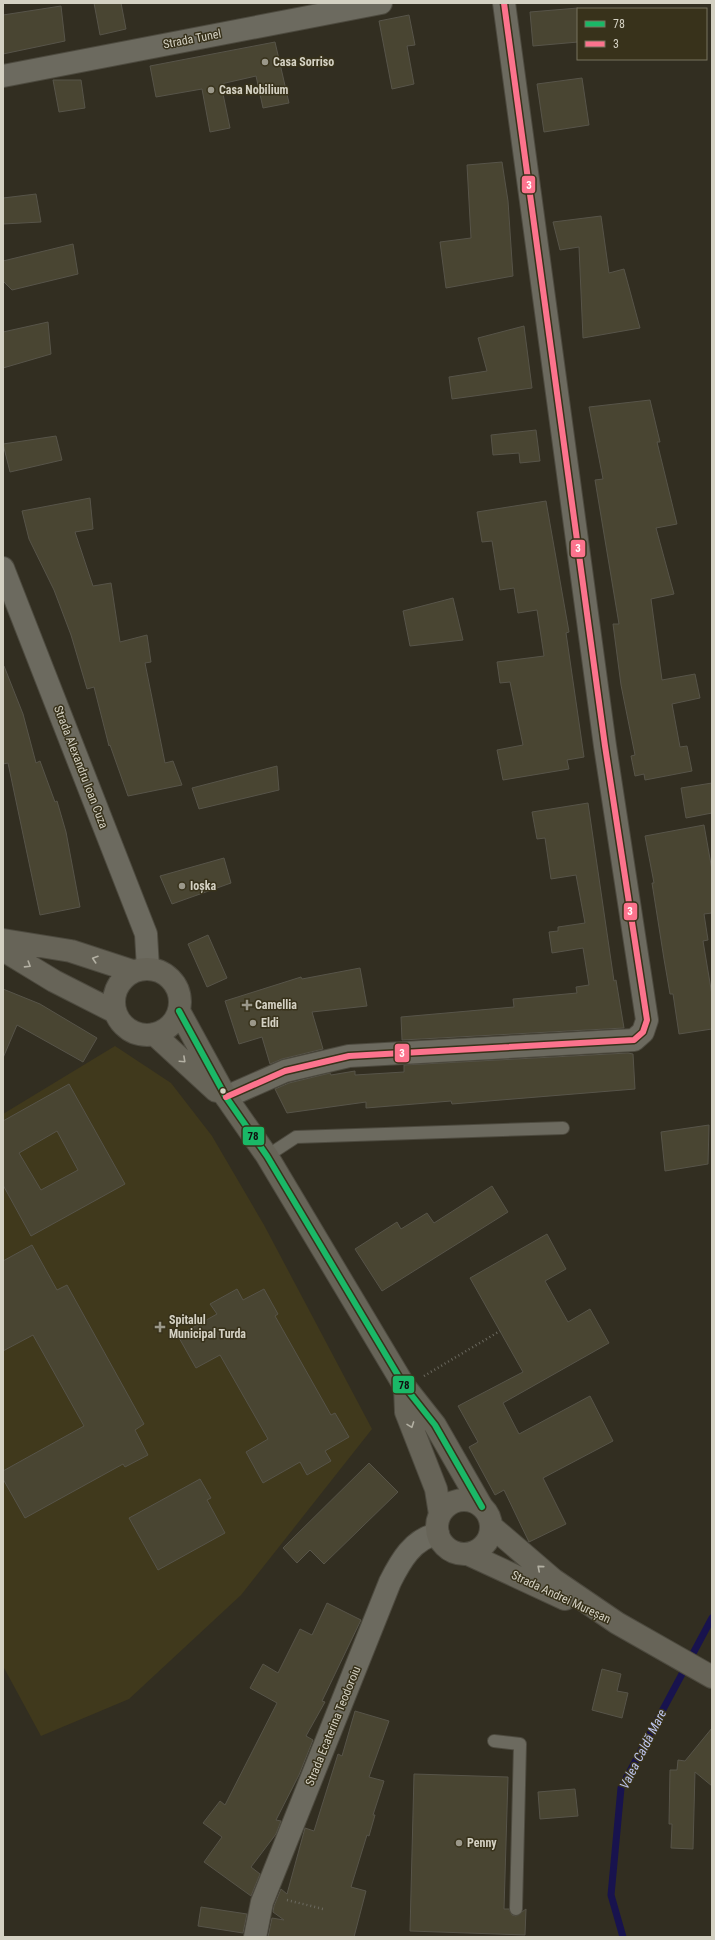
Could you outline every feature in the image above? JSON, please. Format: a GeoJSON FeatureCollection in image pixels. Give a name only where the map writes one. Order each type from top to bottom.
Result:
{"type":"FeatureCollection","features":[{"type":"Feature","properties":{"kind":"main road"},"geometry":{"type":"LineString","coordinates":[[3,940],[71,951],[140,970],[167,975],[179,991],[179,1011],[170,1026],[154,1034],[142,1034],[130,1030],[121,1023],[115,1012],[114,996],[120,981],[140,970]]}},
{"type":"Feature","properties":{"kind":"main road"},"geometry":{"type":"LineString","coordinates":[[3,950],[54,981],[115,1012]]}},
{"type":"Feature","properties":{"kind":"main road","name":"Strada Andrei Mureșan"},"geometry":{"type":"LineString","coordinates":[[179,1011],[230,1102],[267,1156],[405,1387],[435,1425],[487,1516]]}},
{"type":"Feature","properties":{"kind":"main road","name":"Strada Andrei Mureșan"},"geometry":{"type":"LineString","coordinates":[[154,1034],[230,1102]]}},
{"type":"Feature","properties":{"kind":"main road","name":"Strada Andrei Mureșan"},"geometry":{"type":"LineString","coordinates":[[405,1387],[406,1412],[436,1489],[442,1543],[449,1550],[458,1554],[468,1554],[617,1623]]}},
{"type":"Feature","properties":{"kind":"main road","name":"Strada Andrei Mureșan"},"geometry":{"type":"LineString","coordinates":[[439,1524],[446,1507],[455,1502],[465,1500],[474,1502],[554,1580],[617,1623]]}},
{"type":"Feature","properties":{"kind":"main road"},"geometry":{"type":"LineString","coordinates":[[468,1554],[478,1551],[490,1536],[487,1516]]}},
{"type":"Feature","properties":{"kind":"main road"},"geometry":{"type":"LineString","coordinates":[[617,1623],[712,1678]]}},
{"type":"Feature","properties":{"kind":"street","name":"Strada Tunel"},"geometry":{"type":"LineString","coordinates":[[3,76],[381,3]]}},
{"type":"Feature","properties":{"kind":"street"},"geometry":{"type":"LineString","coordinates":[[230,1102],[285,1071],[349,1056],[634,1040],[643,1032],[646,1020],[603,731],[504,3]]}},
{"type":"Feature","properties":{"kind":"street","name":"Strada Alexandru Ioan Cuza"},"geometry":{"type":"LineString","coordinates":[[3,568],[146,934],[140,970]]}},
{"type":"Feature","properties":{"kind":"street","name":"Strada Ecaterina Teodoroiu"},"geometry":{"type":"LineString","coordinates":[[255,1937],[257,1923],[265,1895],[390,1582],[401,1561],[410,1550],[429,1535],[439,1524]]}},
{"type":"Feature","properties":{"kind":"lane"},"geometry":{"type":"LineString","coordinates":[[267,1156],[296,1137],[562,1128]]}},
{"type":"Feature","properties":{"kind":"lane"},"geometry":{"type":"LineString","coordinates":[[494,1741],[520,1744],[516,1909]]}},
{"type":"Feature","properties":{"kind":"path"},"geometry":{"type":"LineString","coordinates":[[405,1387],[500,1331]]}},
{"type":"Feature","properties":{"kind":"path"},"geometry":{"type":"LineString","coordinates":[[265,1895],[323,1909]]}},
{"type":"Feature","properties":{"kind":"shaded area","name":"Spitalul Municipal Turda"},"geometry":{"type":"Polygon","coordinates":[[[115,1046],[171,1083],[212,1136],[264,1225],[372,1429],[241,1595],[129,1699],[41,1736],[3,1666],[3,1114],[115,1046]]]}},
{"type":"Feature","properties":{"kind":"building"},"geometry":{"type":"Polygon","coordinates":[[[94,3],[121,3],[126,29],[100,35],[94,3]]]}},
{"type":"Feature","properties":{"kind":"building"},"geometry":{"type":"Polygon","coordinates":[[[61,6],[65,41],[3,54],[3,15],[61,6]]]}},
{"type":"Feature","properties":{"kind":"building"},"geometry":{"type":"Polygon","coordinates":[[[577,8],[577,42],[533,46],[530,12],[577,8]]]}},
{"type":"Feature","properties":{"kind":"building"},"geometry":{"type":"Polygon","coordinates":[[[409,15],[415,45],[407,46],[414,84],[392,89],[379,21],[409,15]]]}},
{"type":"Feature","properties":{"kind":"building"},"geometry":{"type":"Polygon","coordinates":[[[275,42],[289,103],[263,108],[256,76],[221,84],[230,128],[210,132],[202,89],[156,97],[150,66],[275,42]]]}},
{"type":"Feature","properties":{"kind":"building"},"geometry":{"type":"Polygon","coordinates":[[[582,78],[589,125],[544,132],[537,84],[582,78]]]}},
{"type":"Feature","properties":{"kind":"building"},"geometry":{"type":"Polygon","coordinates":[[[53,80],[81,80],[85,108],[59,112],[53,80]]]}},
{"type":"Feature","properties":{"kind":"building"},"geometry":{"type":"Polygon","coordinates":[[[502,162],[508,201],[513,276],[446,288],[440,242],[471,238],[467,165],[502,162]]]}},
{"type":"Feature","properties":{"kind":"building"},"geometry":{"type":"Polygon","coordinates":[[[36,194],[41,222],[3,224],[3,198],[36,194]]]}},
{"type":"Feature","properties":{"kind":"building"},"geometry":{"type":"Polygon","coordinates":[[[601,216],[609,273],[624,269],[640,328],[583,338],[579,247],[560,250],[553,222],[601,216]]]}},
{"type":"Feature","properties":{"kind":"building"},"geometry":{"type":"Polygon","coordinates":[[[73,244],[78,274],[12,290],[3,281],[3,261],[73,244]]]}},
{"type":"Feature","properties":{"kind":"building"},"geometry":{"type":"Polygon","coordinates":[[[48,322],[51,354],[3,368],[3,332],[48,322]]]}},
{"type":"Feature","properties":{"kind":"building"},"geometry":{"type":"Polygon","coordinates":[[[524,326],[532,388],[452,399],[449,377],[487,371],[478,338],[524,326]]]}},
{"type":"Feature","properties":{"kind":"building"},"geometry":{"type":"Polygon","coordinates":[[[650,400],[660,442],[657,442],[677,524],[656,528],[674,594],[651,599],[662,680],[695,674],[700,698],[672,704],[680,747],[687,746],[692,771],[645,780],[644,774],[635,776],[631,756],[635,755],[621,685],[613,624],[619,624],[595,480],[603,479],[589,407],[650,400]]]}},
{"type":"Feature","properties":{"kind":"building"},"geometry":{"type":"Polygon","coordinates":[[[536,430],[540,461],[520,463],[519,453],[493,455],[491,435],[536,430]]]}},
{"type":"Feature","properties":{"kind":"building"},"geometry":{"type":"Polygon","coordinates":[[[56,436],[62,460],[10,472],[3,444],[56,436]]]}},
{"type":"Feature","properties":{"kind":"building"},"geometry":{"type":"Polygon","coordinates":[[[90,498],[93,529],[75,532],[93,586],[111,583],[120,642],[147,635],[151,662],[145,663],[165,763],[173,761],[182,785],[128,796],[110,745],[109,746],[94,687],[87,689],[71,635],[54,590],[29,539],[22,511],[90,498]]]}},
{"type":"Feature","properties":{"kind":"building"},"geometry":{"type":"Polygon","coordinates":[[[546,501],[569,632],[566,633],[584,757],[567,760],[569,769],[503,780],[497,750],[523,745],[510,682],[500,683],[497,662],[544,656],[537,610],[518,613],[514,588],[500,590],[492,541],[482,542],[477,512],[546,501]]]}},
{"type":"Feature","properties":{"kind":"building"},"geometry":{"type":"Polygon","coordinates":[[[453,598],[463,640],[410,646],[403,611],[453,598]]]}},
{"type":"Feature","properties":{"kind":"building"},"geometry":{"type":"Polygon","coordinates":[[[3,666],[23,714],[36,763],[40,761],[55,802],[57,801],[66,832],[80,907],[40,915],[8,763],[3,764],[3,666]]]}},
{"type":"Feature","properties":{"kind":"building"},"geometry":{"type":"Polygon","coordinates":[[[277,766],[279,790],[199,809],[192,788],[277,766]]]}},
{"type":"Feature","properties":{"kind":"building"},"geometry":{"type":"Polygon","coordinates":[[[712,783],[712,813],[686,818],[681,788],[712,783]]]}},
{"type":"Feature","properties":{"kind":"building"},"geometry":{"type":"Polygon","coordinates":[[[588,803],[614,981],[616,980],[624,1028],[402,1040],[401,1017],[514,1007],[513,999],[577,993],[576,987],[589,985],[583,948],[552,953],[549,932],[558,931],[558,927],[585,923],[576,875],[551,879],[545,838],[537,839],[532,812],[588,803]]]}},
{"type":"Feature","properties":{"kind":"building"},"geometry":{"type":"Polygon","coordinates":[[[704,825],[712,870],[712,913],[704,914],[708,940],[703,941],[712,995],[712,1029],[679,1034],[673,994],[670,994],[652,883],[654,883],[645,836],[704,825]]]}},
{"type":"Feature","properties":{"kind":"building"},"geometry":{"type":"Polygon","coordinates":[[[224,858],[231,883],[172,904],[160,876],[224,858]]]}},
{"type":"Feature","properties":{"kind":"building"},"geometry":{"type":"Polygon","coordinates":[[[208,935],[227,978],[207,987],[188,944],[208,935]]]}},
{"type":"Feature","properties":{"kind":"building"},"geometry":{"type":"Polygon","coordinates":[[[360,968],[367,1006],[312,1012],[323,1049],[282,1059],[270,1064],[262,1037],[239,1044],[225,1001],[301,977],[302,979],[360,968]]]}},
{"type":"Feature","properties":{"kind":"building"},"geometry":{"type":"Polygon","coordinates":[[[3,989],[40,1004],[97,1038],[83,1062],[17,1025],[3,1058],[3,989]]]}},
{"type":"Feature","properties":{"kind":"building"},"geometry":{"type":"Polygon","coordinates":[[[628,1053],[633,1054],[635,1089],[452,1104],[451,1101],[366,1108],[366,1102],[287,1113],[275,1089],[289,1083],[330,1073],[331,1075],[355,1071],[355,1075],[404,1072],[404,1065],[628,1053]]]}},
{"type":"Feature","properties":{"kind":"building"},"geometry":{"type":"Polygon","coordinates":[[[69,1084],[125,1184],[31,1236],[3,1185],[3,1121],[69,1084]],[[57,1131],[19,1153],[41,1190],[78,1170],[57,1131]]]}},
{"type":"Feature","properties":{"kind":"building"},"geometry":{"type":"Polygon","coordinates":[[[709,1125],[708,1164],[665,1171],[661,1132],[709,1125]]]}},
{"type":"Feature","properties":{"kind":"building"},"geometry":{"type":"Polygon","coordinates":[[[492,1186],[508,1212],[382,1291],[355,1249],[397,1222],[401,1229],[427,1213],[434,1223],[492,1186]]]}},
{"type":"Feature","properties":{"kind":"building"},"geometry":{"type":"Polygon","coordinates":[[[547,1234],[566,1269],[545,1281],[568,1322],[590,1309],[609,1343],[503,1403],[519,1434],[590,1396],[613,1441],[543,1478],[566,1524],[529,1542],[504,1490],[495,1495],[469,1447],[478,1442],[458,1406],[523,1372],[470,1278],[547,1234]]]}},
{"type":"Feature","properties":{"kind":"building"},"geometry":{"type":"Polygon","coordinates":[[[32,1245],[57,1290],[67,1285],[144,1424],[135,1430],[148,1455],[125,1467],[123,1464],[25,1518],[3,1479],[3,1471],[84,1426],[33,1335],[3,1351],[3,1261],[32,1245]]]}},
{"type":"Feature","properties":{"kind":"building"},"geometry":{"type":"Polygon","coordinates":[[[237,1289],[243,1300],[264,1289],[278,1314],[275,1316],[331,1415],[335,1413],[349,1437],[325,1451],[331,1461],[307,1475],[300,1462],[263,1483],[246,1452],[268,1439],[220,1355],[196,1368],[178,1336],[217,1314],[210,1304],[237,1289]]]}},
{"type":"Feature","properties":{"kind":"building"},"geometry":{"type":"Polygon","coordinates":[[[369,1463],[398,1492],[324,1564],[310,1550],[297,1563],[283,1548],[369,1463]]]}},
{"type":"Feature","properties":{"kind":"building"},"geometry":{"type":"Polygon","coordinates":[[[200,1479],[211,1498],[207,1500],[225,1533],[158,1570],[129,1518],[200,1479]]]}},
{"type":"Feature","properties":{"kind":"building"},"geometry":{"type":"Polygon","coordinates":[[[327,1603],[361,1620],[322,1701],[325,1702],[306,1736],[313,1740],[299,1775],[276,1820],[281,1821],[276,1834],[251,1867],[260,1874],[251,1896],[204,1862],[222,1837],[203,1823],[220,1801],[225,1805],[277,1703],[250,1688],[263,1664],[278,1673],[300,1629],[312,1635],[327,1603]]]}},
{"type":"Feature","properties":{"kind":"building"},"geometry":{"type":"Polygon","coordinates":[[[602,1669],[621,1674],[617,1691],[628,1693],[622,1718],[592,1710],[602,1669]]]}},
{"type":"Feature","properties":{"kind":"building"},"geometry":{"type":"Polygon","coordinates":[[[355,1711],[389,1721],[369,1777],[384,1781],[373,1815],[375,1815],[369,1836],[367,1835],[351,1887],[366,1891],[354,1937],[268,1937],[272,1918],[284,1920],[273,1912],[274,1906],[281,1889],[287,1894],[305,1828],[314,1831],[338,1754],[342,1756],[355,1711]]]}},
{"type":"Feature","properties":{"kind":"building"},"geometry":{"type":"Polygon","coordinates":[[[712,1728],[712,1786],[695,1772],[693,1849],[671,1848],[672,1824],[669,1824],[670,1770],[677,1770],[678,1760],[685,1761],[712,1728]]]}},
{"type":"Feature","properties":{"kind":"building","name":"Penny"},"geometry":{"type":"Polygon","coordinates":[[[414,1774],[508,1777],[504,1909],[509,1909],[512,1915],[516,1916],[526,1909],[525,1935],[410,1931],[414,1774]]]}},
{"type":"Feature","properties":{"kind":"building"},"geometry":{"type":"Polygon","coordinates":[[[575,1789],[578,1816],[540,1819],[538,1792],[575,1789]]]}},
{"type":"Feature","properties":{"kind":"building"},"geometry":{"type":"Polygon","coordinates":[[[201,1907],[247,1914],[243,1933],[198,1926],[201,1907]]]}},
{"type":"Feature","properties":{"kind":"waterway","name":"Valea Caldă Mare"},"geometry":{"type":"LineString","coordinates":[[623,1937],[611,1895],[621,1788],[712,1618]]}},
{"type":"Feature","properties":{"kind":"transit line","name":"3"},"geometry":{"type":"LineString","coordinates":[[226,1097],[285,1071],[349,1056],[634,1040],[643,1032],[647,1020],[605,746],[504,3]]}},
{"type":"Feature","properties":{"kind":"transit line","name":"78"},"geometry":{"type":"LineString","coordinates":[[179,1011],[226,1097],[267,1156],[405,1387],[435,1425],[482,1507]]}},
{"type":"Feature","properties":{"kind":"place","name":"Casa Sorriso"},"geometry":{"type":"Point","coordinates":[265,62]}},
{"type":"Feature","properties":{"kind":"place","name":"Casa Nobilium"},"geometry":{"type":"Point","coordinates":[211,90]}},
{"type":"Feature","properties":{"kind":"place","name":"Ioșka"},"geometry":{"type":"Point","coordinates":[182,886]}},
{"type":"Feature","properties":{"kind":"place","name":"Camellia"},"geometry":{"type":"Point","coordinates":[247,1005]}},
{"type":"Feature","properties":{"kind":"place","name":"Eldi"},"geometry":{"type":"Point","coordinates":[253,1023]}},
{"type":"Feature","properties":{"kind":"place","name":"Spitalul Municipal Turda"},"geometry":{"type":"Point","coordinates":[160,1327]}},
{"type":"Feature","properties":{"kind":"place","name":"Penny"},"geometry":{"type":"Point","coordinates":[459,1843]}}]}
